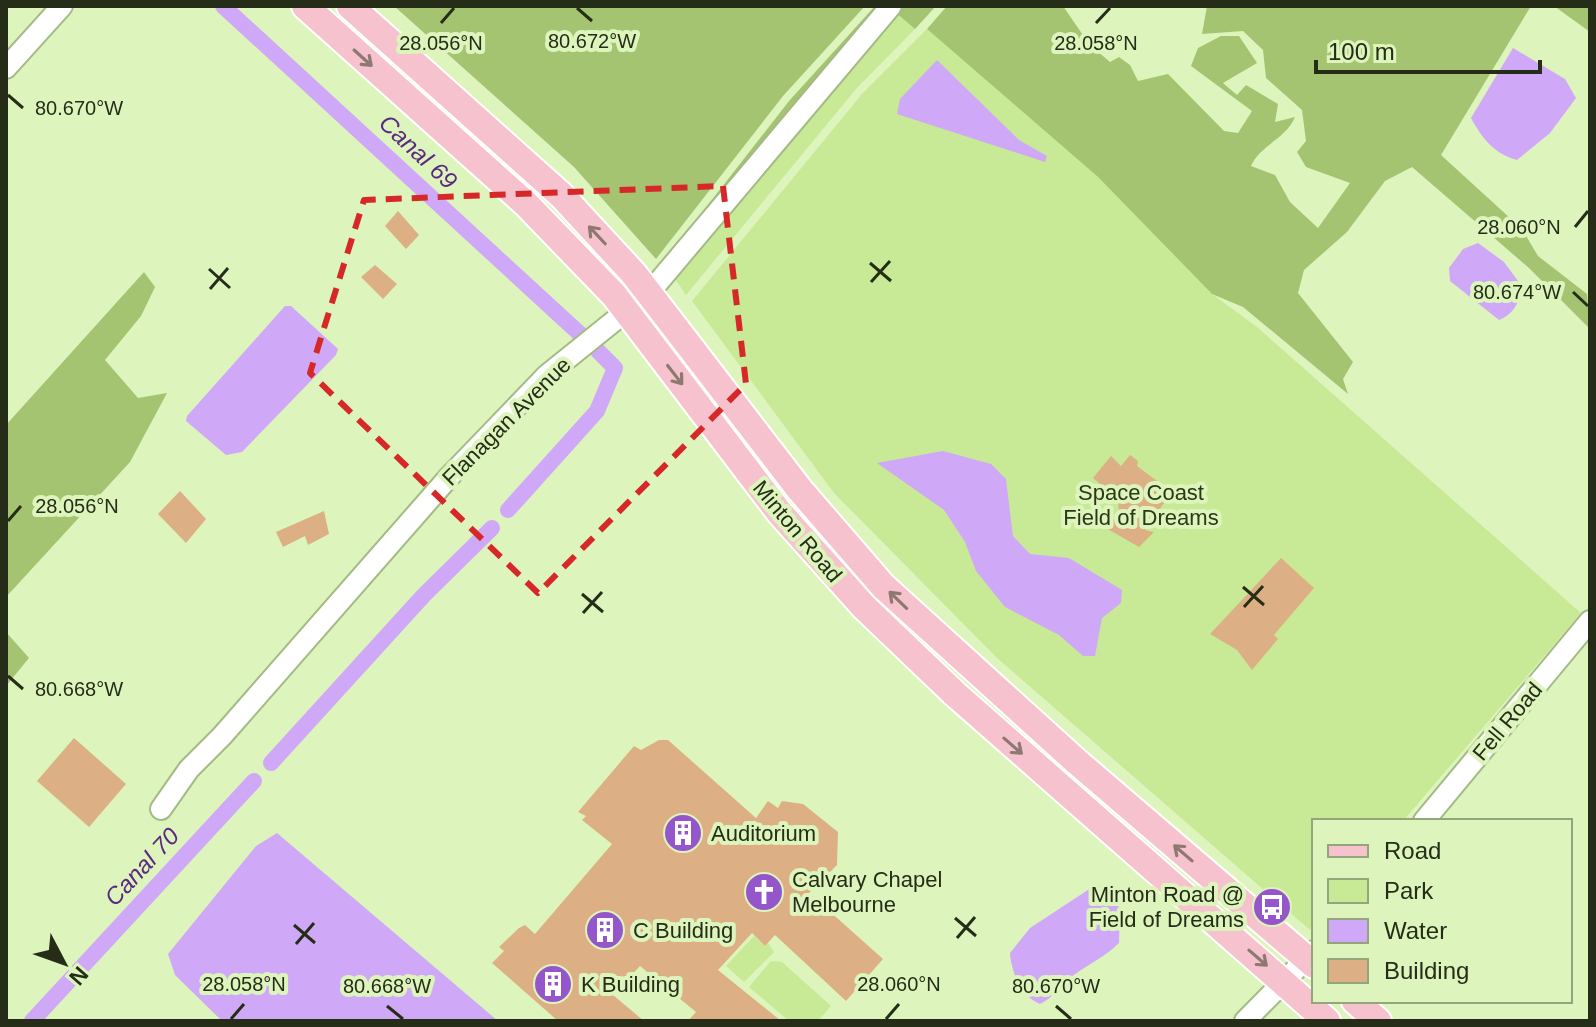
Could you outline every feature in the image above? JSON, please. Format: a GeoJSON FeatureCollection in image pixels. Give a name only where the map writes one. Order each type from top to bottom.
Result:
{"type":"FeatureCollection","features":[{"type":"Feature","properties":{"kind":"main road","name":"Minton Road"},"geometry":{"type":"LineString","coordinates":[[305,6],[526,204],[628,313],[779,512],[864,607],[955,694],[1327,1021]]}},
{"type":"Feature","properties":{"kind":"main road","name":"Minton Road"},"geometry":{"type":"LineString","coordinates":[[350,6],[561,195],[650,292],[800,490],[883,586],[954,654],[1312,958]]}},
{"type":"Feature","properties":{"kind":"main road"},"geometry":{"type":"LineString","coordinates":[[914,656],[954,654],[955,694]]}},
{"type":"Feature","properties":{"kind":"main road"},"geometry":{"type":"LineString","coordinates":[[1357,1003],[1378,1021]]}},
{"type":"Feature","properties":{"kind":"street"},"geometry":{"type":"LineString","coordinates":[[6,68],[62,6]]}},
{"type":"Feature","properties":{"kind":"street","name":"Flanagan Avenue"},"geometry":{"type":"LineString","coordinates":[[161,809],[189,769],[222,736],[449,477],[547,375],[628,313],[650,292],[891,6]]}},
{"type":"Feature","properties":{"kind":"street","name":"Fell Road"},"geometry":{"type":"LineString","coordinates":[[1426,819],[1590,621]]}},
{"type":"Feature","properties":{"kind":"street"},"geometry":{"type":"LineString","coordinates":[[1245,1021],[1283,980],[1312,958]]}},
{"type":"Feature","properties":{"kind":"highlighted area"},"geometry":{"type":"Polygon","coordinates":[[[723,186],[746,384],[538,593],[310,373],[364,200],[723,186]]]}},
{"type":"Feature","properties":{"kind":"green space"},"geometry":{"type":"Polygon","coordinates":[[[394,6],[865,6],[783,96],[656,259],[574,167],[394,6]]]}},
{"type":"Feature","properties":{"kind":"green space"},"geometry":{"type":"Polygon","coordinates":[[[875,6],[883,6],[662,264],[789,101],[875,6]]]}},
{"type":"Feature","properties":{"kind":"green space"},"geometry":{"type":"Polygon","coordinates":[[[901,6],[936,6],[915,29],[895,12],[901,6]]]}},
{"type":"Feature","properties":{"kind":"green space"},"geometry":{"type":"Polygon","coordinates":[[[947,6],[1063,6],[1089,44],[1110,62],[1119,57],[1130,65],[1138,81],[1168,74],[1224,131],[1238,133],[1252,111],[1191,66],[1198,48],[1221,36],[1239,36],[1257,63],[1223,83],[1237,95],[1246,85],[1278,104],[1275,122],[1295,117],[1286,131],[1260,153],[1251,166],[1275,175],[1290,202],[1318,228],[1350,183],[1306,167],[1297,152],[1306,141],[1302,110],[1266,78],[1263,50],[1243,31],[1202,34],[1207,6],[1531,6],[1441,155],[1522,229],[1538,256],[1587,294],[1590,329],[1529,268],[1412,167],[1385,181],[1347,232],[1304,270],[1298,293],[1353,362],[1343,379],[1348,394],[1243,307],[1212,294],[1098,177],[927,29],[947,6]]]}},
{"type":"Feature","properties":{"kind":"green space"},"geometry":{"type":"Polygon","coordinates":[[[1554,6],[1590,6],[1590,32],[1554,6]]]}},
{"type":"Feature","properties":{"kind":"green space"},"geometry":{"type":"Polygon","coordinates":[[[895,12],[915,29],[856,89],[686,295],[671,273],[895,12]]]}},
{"type":"Feature","properties":{"kind":"green space","name":"Space Coast Field of Dreams"},"geometry":{"type":"Polygon","coordinates":[[[927,29],[1098,177],[1212,294],[1257,327],[1581,613],[1405,819],[1312,819],[1310,930],[997,658],[834,493],[692,301],[862,94],[927,29]]]}},
{"type":"Feature","properties":{"kind":"green space"},"geometry":{"type":"Polygon","coordinates":[[[144,272],[155,287],[141,316],[105,360],[138,398],[167,393],[130,462],[6,597],[6,425],[144,272]]]}},
{"type":"Feature","properties":{"kind":"green space"},"geometry":{"type":"Polygon","coordinates":[[[6,632],[29,658],[6,686],[6,632]]]}},
{"type":"Feature","properties":{"kind":"green space"},"geometry":{"type":"Polygon","coordinates":[[[754,936],[765,946],[768,943],[774,952],[744,982],[726,966],[754,936]]]}},
{"type":"Feature","properties":{"kind":"green space"},"geometry":{"type":"Polygon","coordinates":[[[771,961],[782,962],[831,1006],[818,1021],[789,1021],[749,987],[771,961]]]}},
{"type":"Feature","properties":{"kind":"water"},"geometry":{"type":"Polygon","coordinates":[[[1513,48],[1565,79],[1576,98],[1550,133],[1517,160],[1502,154],[1490,144],[1471,118],[1513,48]]]}},
{"type":"Feature","properties":{"kind":"water"},"geometry":{"type":"Polygon","coordinates":[[[937,60],[1019,140],[1047,156],[1045,162],[897,114],[900,99],[937,60]]]}},
{"type":"Feature","properties":{"kind":"water"},"geometry":{"type":"Polygon","coordinates":[[[1478,243],[1504,262],[1521,285],[1516,306],[1499,320],[1450,281],[1449,268],[1463,249],[1478,243]]]}},
{"type":"Feature","properties":{"kind":"water"},"geometry":{"type":"Polygon","coordinates":[[[285,306],[291,306],[338,349],[336,355],[242,452],[226,455],[186,421],[187,416],[285,306]]]}},
{"type":"Feature","properties":{"kind":"water"},"geometry":{"type":"Polygon","coordinates":[[[943,451],[991,464],[1006,479],[1013,536],[1030,554],[1069,558],[1122,590],[1121,603],[1102,618],[1095,656],[1083,656],[1059,635],[1005,607],[976,571],[965,542],[944,510],[877,463],[943,451]]]}},
{"type":"Feature","properties":{"kind":"water"},"geometry":{"type":"Polygon","coordinates":[[[277,833],[498,1021],[222,1021],[175,975],[168,954],[256,846],[277,833]]]}},
{"type":"Feature","properties":{"kind":"water"},"geometry":{"type":"Polygon","coordinates":[[[1097,884],[1120,908],[1119,943],[1040,1004],[1033,1001],[1018,983],[1010,953],[1030,928],[1097,884]]]}},
{"type":"Feature","properties":{"kind":"building"},"geometry":{"type":"Polygon","coordinates":[[[398,211],[419,235],[406,249],[385,226],[398,211]]]}},
{"type":"Feature","properties":{"kind":"building"},"geometry":{"type":"Polygon","coordinates":[[[375,265],[397,284],[383,299],[361,277],[375,265]]]}},
{"type":"Feature","properties":{"kind":"building"},"geometry":{"type":"Polygon","coordinates":[[[1130,455],[1138,461],[1137,466],[1169,490],[1164,492],[1168,498],[1158,511],[1161,514],[1145,530],[1154,532],[1139,547],[1106,528],[1119,514],[1118,499],[1093,478],[1111,456],[1121,466],[1130,455]]]}},
{"type":"Feature","properties":{"kind":"building"},"geometry":{"type":"Polygon","coordinates":[[[180,491],[206,519],[186,543],[158,514],[180,491]]]}},
{"type":"Feature","properties":{"kind":"building"},"geometry":{"type":"Polygon","coordinates":[[[324,511],[329,534],[308,545],[305,536],[283,547],[276,532],[324,511]]]}},
{"type":"Feature","properties":{"kind":"building"},"geometry":{"type":"Polygon","coordinates":[[[1281,558],[1314,588],[1274,635],[1278,639],[1252,670],[1237,650],[1210,634],[1281,558]]]}},
{"type":"Feature","properties":{"kind":"building"},"geometry":{"type":"Polygon","coordinates":[[[74,738],[126,784],[89,827],[37,781],[74,738]]]}},
{"type":"Feature","properties":{"kind":"building"},"geometry":{"type":"Polygon","coordinates":[[[659,740],[668,740],[756,818],[768,801],[778,808],[782,801],[803,804],[838,832],[837,865],[809,893],[883,959],[846,1001],[775,935],[765,946],[752,933],[718,970],[781,1021],[688,1021],[696,1012],[640,966],[613,995],[644,1021],[558,1021],[492,963],[504,951],[499,947],[519,928],[525,925],[535,934],[612,844],[582,820],[586,816],[578,812],[634,746],[641,750],[659,740]]]}},
{"type":"Feature","properties":{"kind":"waterway","name":"Canal 69"},"geometry":{"type":"LineString","coordinates":[[223,6],[580,334]]}},
{"type":"Feature","properties":{"kind":"waterway","name":"Canal 70"},"geometry":{"type":"LineString","coordinates":[[508,510],[597,411],[615,368],[598,351]]}},
{"type":"Feature","properties":{"kind":"waterway","name":"Canal 70"},"geometry":{"type":"LineString","coordinates":[[271,763],[424,595],[492,528]]}},
{"type":"Feature","properties":{"kind":"waterway","name":"Canal 70"},"geometry":{"type":"LineString","coordinates":[[32,1021],[254,781]]}},
{"type":"Feature","properties":{"kind":"place","name":"Auditorium"},"geometry":{"type":"Point","coordinates":[683,833]}},
{"type":"Feature","properties":{"kind":"place","name":"Calvary Chapel Melbourne"},"geometry":{"type":"Point","coordinates":[764,892]}},
{"type":"Feature","properties":{"kind":"place","name":"Minton Road @ Field of Dreams"},"geometry":{"type":"Point","coordinates":[1272,907]}},
{"type":"Feature","properties":{"kind":"place","name":"C Building"},"geometry":{"type":"Point","coordinates":[605,930]}},
{"type":"Feature","properties":{"kind":"place","name":"K Building"},"geometry":{"type":"Point","coordinates":[553,984]}}]}
